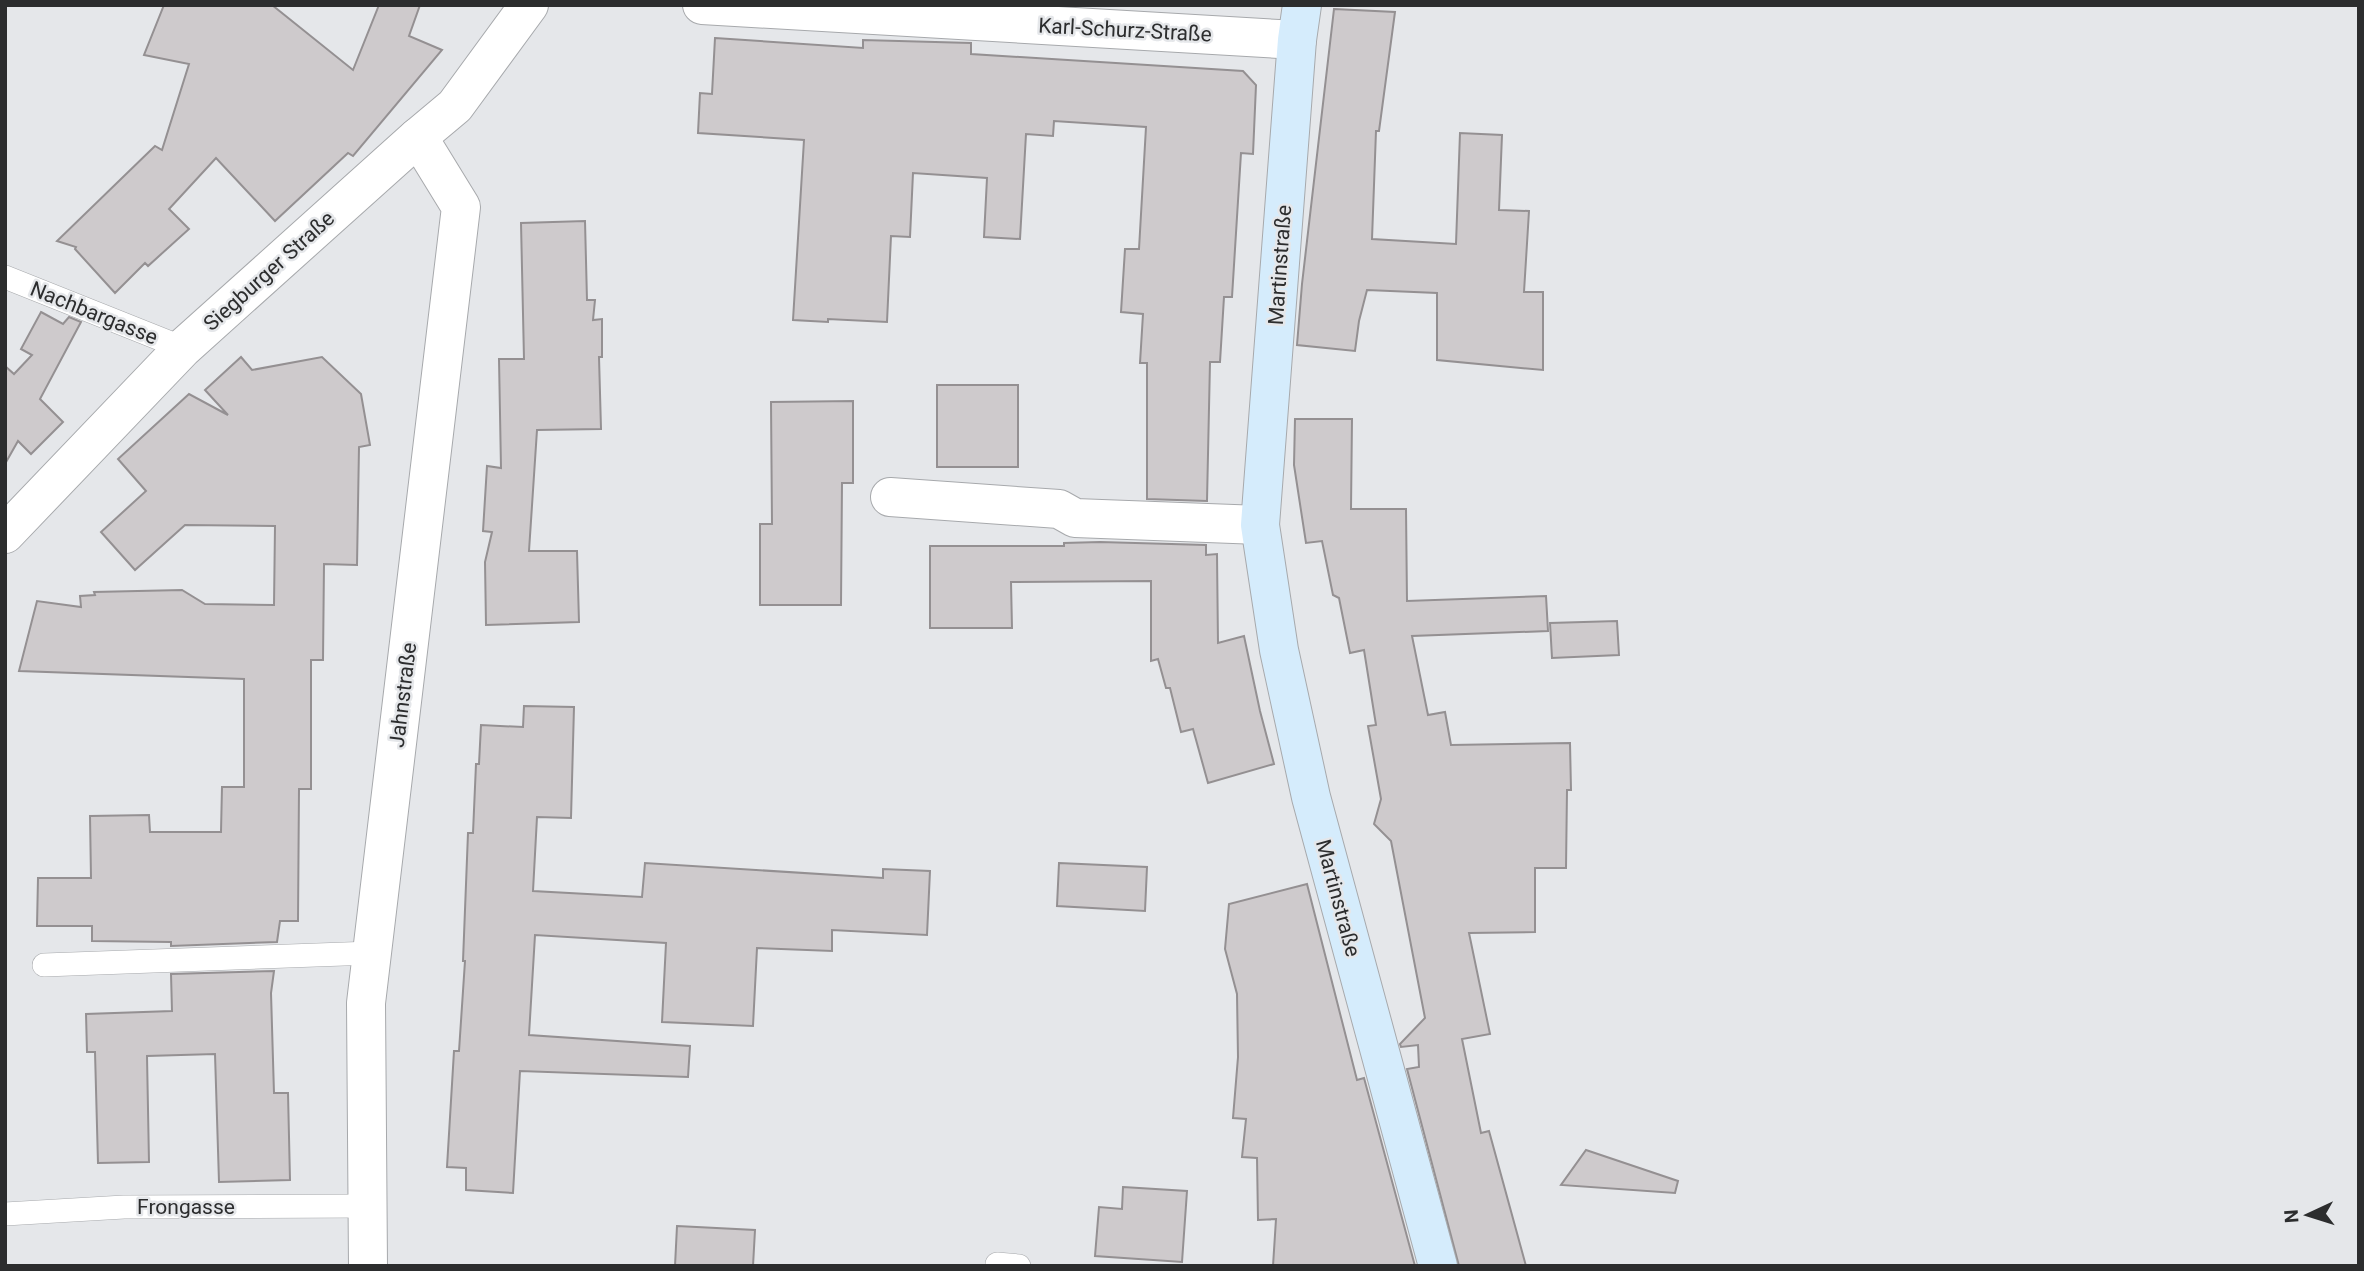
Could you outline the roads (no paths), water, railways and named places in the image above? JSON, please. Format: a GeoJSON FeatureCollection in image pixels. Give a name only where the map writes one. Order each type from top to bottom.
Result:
{"type":"FeatureCollection","features":[{"type":"Feature","properties":{"kind":"street","name":"Siegburger Straße"},"geometry":{"type":"LineString","coordinates":[[5,534],[183,348],[454,106],[529,5]]}},
{"type":"Feature","properties":{"kind":"street","name":"Karl-Schurz-Straße"},"geometry":{"type":"LineString","coordinates":[[702,5],[1299,23]]}},
{"type":"Feature","properties":{"kind":"street","name":"Martinstraße"},"geometry":{"type":"LineString","coordinates":[[1299,23],[1260,525],[1279,650],[1311,797],[1438,1266]]}},
{"type":"Feature","properties":{"kind":"street","name":"Jahnstraße"},"geometry":{"type":"LineString","coordinates":[[368,1266],[366,1003],[461,207],[418,137]]}},
{"type":"Feature","properties":{"kind":"street"},"geometry":{"type":"LineString","coordinates":[[890,497],[1059,509],[1075,518],[1260,525]]}},
{"type":"Feature","properties":{"kind":"lane","name":"Nachbargasse"},"geometry":{"type":"LineString","coordinates":[[5,277],[183,348]]}},
{"type":"Feature","properties":{"kind":"lane"},"geometry":{"type":"LineString","coordinates":[[44,965],[372,953]]}},
{"type":"Feature","properties":{"kind":"lane","name":"Frongasse"},"geometry":{"type":"LineString","coordinates":[[5,1214],[124,1207],[367,1206]]}}]}
